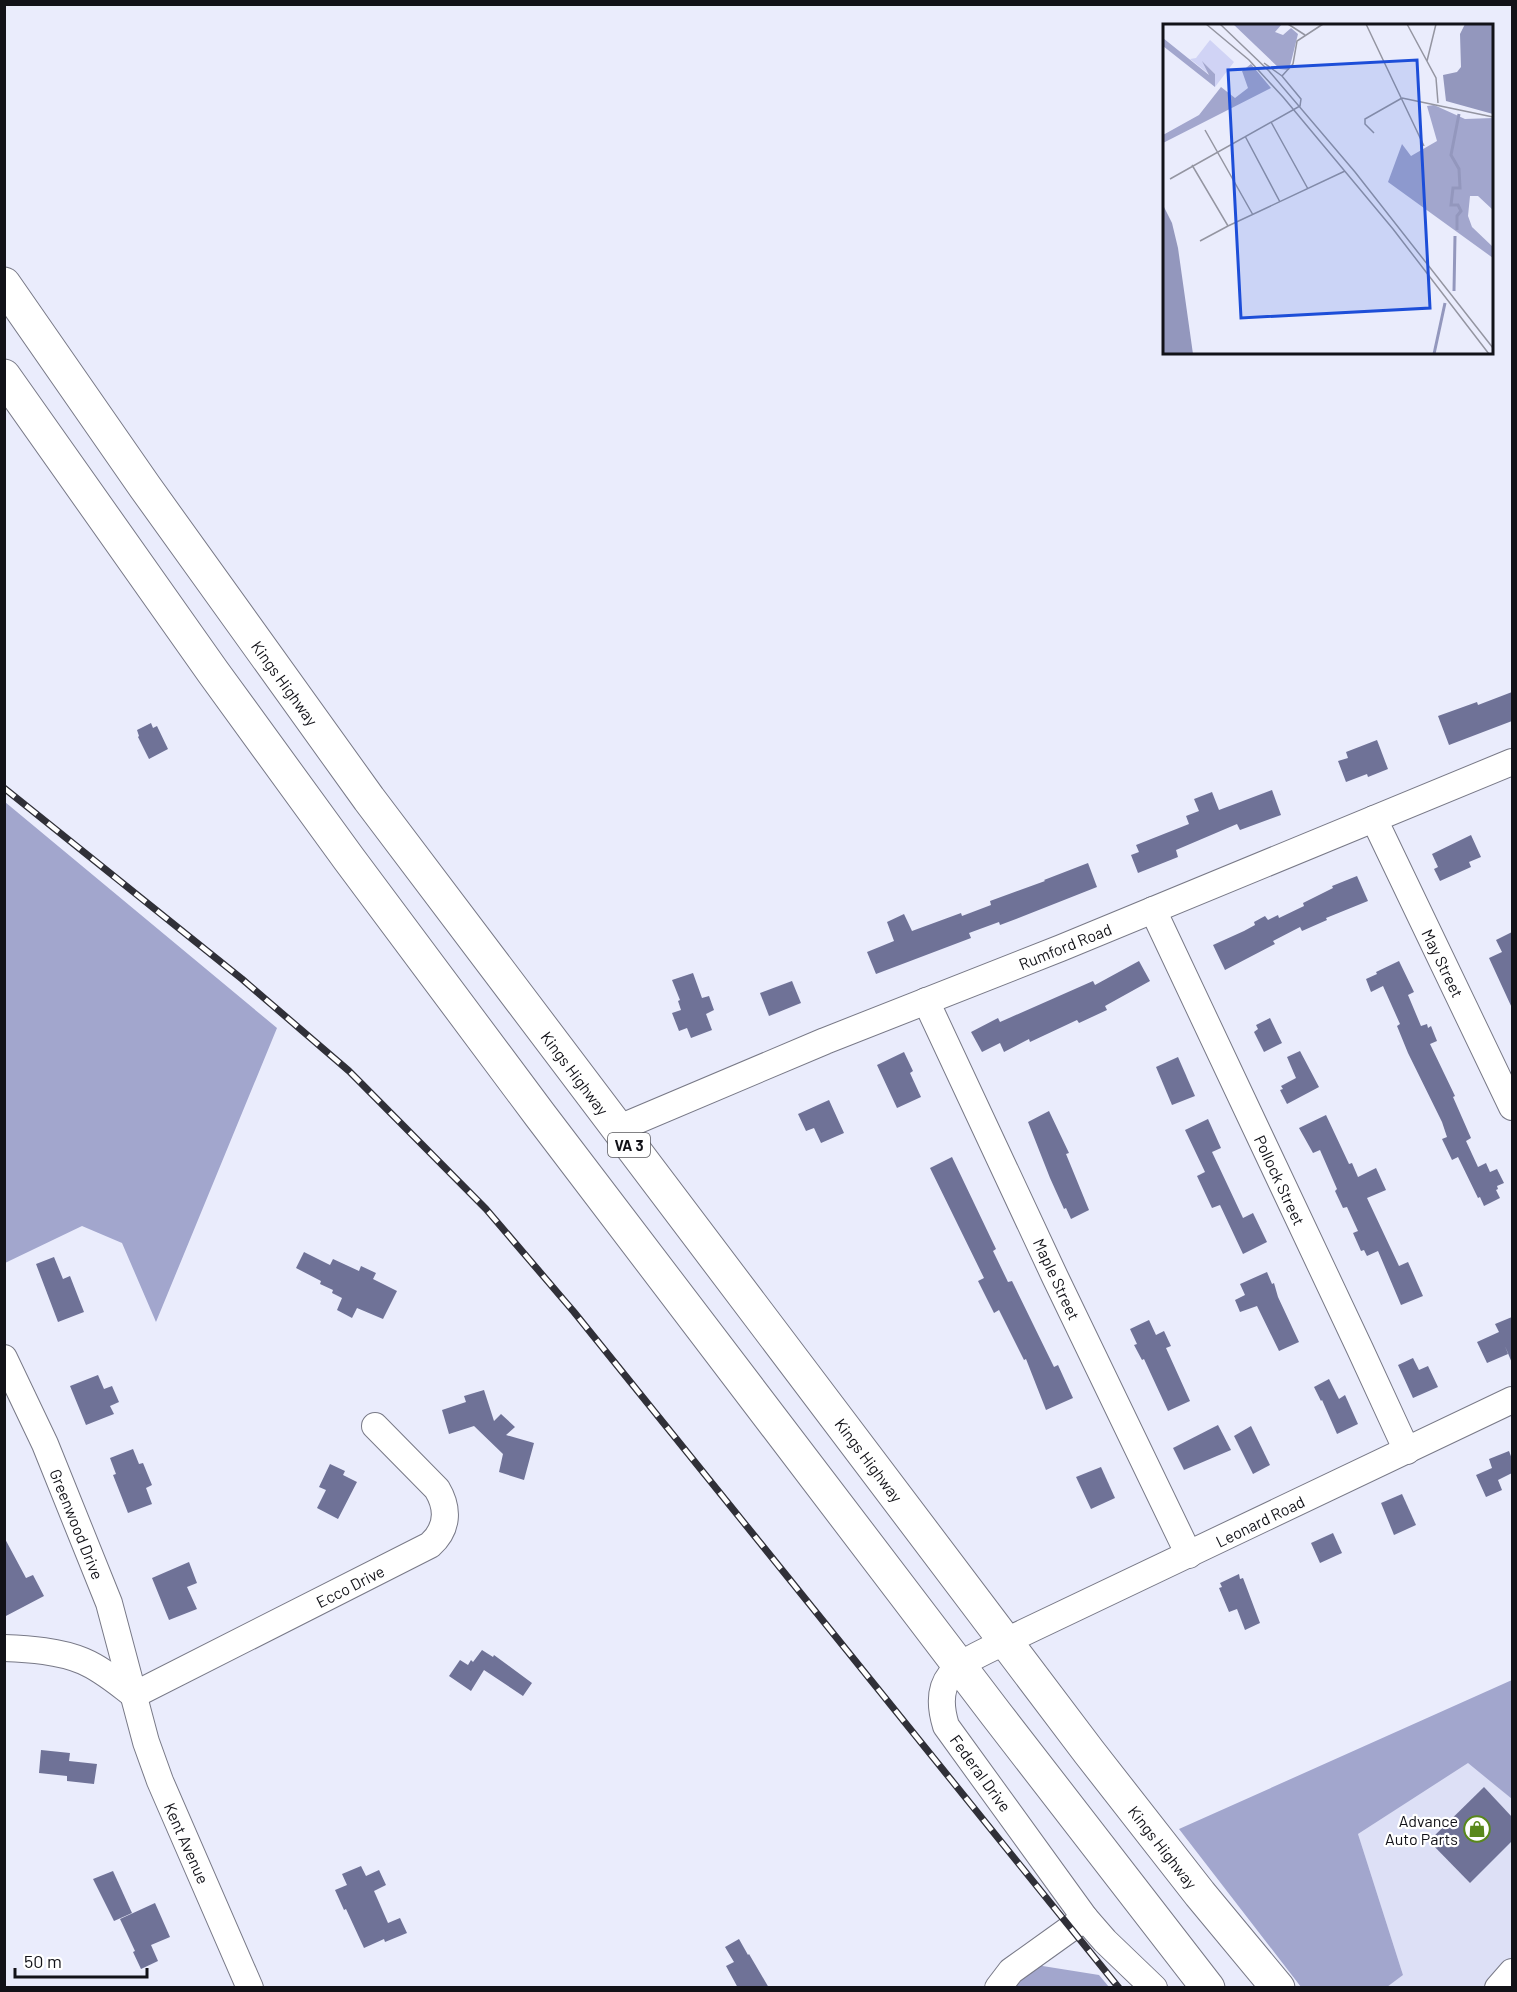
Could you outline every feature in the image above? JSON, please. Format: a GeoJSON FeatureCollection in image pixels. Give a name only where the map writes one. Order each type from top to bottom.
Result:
{"type":"FeatureCollection","features":[{"type":"Feature","properties":{"kind":"highway","name":"Kings Highway"},"geometry":{"type":"LineString","coordinates":[[4,285],[145,487],[369,799],[1006,1641],[1200,1894],[1278,1988]]}},
{"type":"Feature","properties":{"kind":"highway"},"geometry":{"type":"LineString","coordinates":[[4,376],[213,672],[540,1115],[1208,1988]]}},
{"type":"Feature","properties":{"kind":"highway"},"geometry":{"type":"LineString","coordinates":[[213,672],[257,644]]}},
{"type":"Feature","properties":{"kind":"street","name":"Rumford Road"},"geometry":{"type":"LineString","coordinates":[[617,1129],[825,1041],[1153,910],[1512,762]]}},
{"type":"Feature","properties":{"kind":"street","name":"May Street"},"geometry":{"type":"LineString","coordinates":[[1374,819],[1512,1107]]}},
{"type":"Feature","properties":{"kind":"street","name":"Pollock Street"},"geometry":{"type":"LineString","coordinates":[[1153,910],[1407,1451]]}},
{"type":"Feature","properties":{"kind":"street","name":"Maple Street"},"geometry":{"type":"LineString","coordinates":[[926,1001],[1060,1287],[1190,1555]]}},
{"type":"Feature","properties":{"kind":"street","name":"Greenwood Drive"},"geometry":{"type":"LineString","coordinates":[[4,1358],[45,1444],[109,1603],[135,1695]]}},
{"type":"Feature","properties":{"kind":"street","name":"Leonard Road"},"geometry":{"type":"LineString","coordinates":[[1006,1641],[1512,1400]]}},
{"type":"Feature","properties":{"kind":"street","name":"Ecco Drive"},"geometry":{"type":"LineString","coordinates":[[135,1695],[436,1540],[444,1525],[446,1512],[443,1500],[437,1490],[375,1426]]}},
{"type":"Feature","properties":{"kind":"street"},"geometry":{"type":"LineString","coordinates":[[959,1665],[1006,1641]]}},
{"type":"Feature","properties":{"kind":"street"},"geometry":{"type":"LineString","coordinates":[[4,1648],[59,1654],[82,1660],[101,1670],[135,1695]]}},
{"type":"Feature","properties":{"kind":"street","name":"Federal Drive"},"geometry":{"type":"LineString","coordinates":[[959,1665],[951,1673],[942,1697],[942,1712],[946,1726],[1085,1918],[1154,1988]]}},
{"type":"Feature","properties":{"kind":"street","name":"Kent Avenue"},"geometry":{"type":"LineString","coordinates":[[135,1695],[146,1742],[160,1781],[250,1988]]}},
{"type":"Feature","properties":{"kind":"street"},"geometry":{"type":"LineString","coordinates":[[998,1988],[1011,1971],[1085,1918]]}},
{"type":"Feature","properties":{"kind":"street"},"geometry":{"type":"LineString","coordinates":[[1498,1988],[1512,1972]]}},
{"type":"Feature","properties":{"kind":"shaded area"},"geometry":{"type":"Polygon","coordinates":[[[5,802],[277,1028],[156,1322],[122,1243],[82,1226],[5,1263],[5,802]]]}},
{"type":"Feature","properties":{"kind":"shaded area"},"geometry":{"type":"Polygon","coordinates":[[[1512,1680],[1512,1799],[1468,1763],[1358,1834],[1403,1975],[1387,1987],[1301,1987],[1179,1829],[1512,1680]]]}},
{"type":"Feature","properties":{"kind":"shaded area"},"geometry":{"type":"Polygon","coordinates":[[[1468,1762],[1512,1799],[1512,1987],[1387,1987],[1403,1975],[1358,1834],[1468,1762]]]}},
{"type":"Feature","properties":{"kind":"shaded area"},"geometry":{"type":"Polygon","coordinates":[[[1030,1964],[1099,1975],[1109,1987],[1004,1988],[1030,1964]]]}},
{"type":"Feature","properties":{"kind":"building"},"geometry":{"type":"Polygon","coordinates":[[[1512,692],[1512,721],[1449,745],[1438,716],[1477,702],[1478,705],[1512,692]]]}},
{"type":"Feature","properties":{"kind":"building"},"geometry":{"type":"Polygon","coordinates":[[[151,723],[153,728],[157,726],[168,749],[149,759],[137,730],[151,723]]]}},
{"type":"Feature","properties":{"kind":"building"},"geometry":{"type":"Polygon","coordinates":[[[1377,740],[1388,769],[1346,782],[1338,761],[1348,758],[1346,752],[1377,740]]]}},
{"type":"Feature","properties":{"kind":"building"},"geometry":{"type":"Polygon","coordinates":[[[1272,790],[1281,815],[1240,830],[1237,824],[1176,850],[1178,857],[1138,873],[1131,855],[1139,852],[1136,845],[1189,824],[1186,816],[1199,811],[1194,799],[1212,792],[1219,810],[1272,790]]]}},
{"type":"Feature","properties":{"kind":"building"},"geometry":{"type":"Polygon","coordinates":[[[1471,835],[1481,857],[1469,862],[1471,867],[1440,881],[1434,869],[1438,867],[1432,854],[1471,835]]]}},
{"type":"Feature","properties":{"kind":"building"},"geometry":{"type":"Polygon","coordinates":[[[1088,863],[1097,887],[1000,925],[999,922],[969,933],[971,938],[876,974],[867,952],[894,941],[887,922],[904,914],[912,931],[991,905],[990,901],[1088,863]]]}},
{"type":"Feature","properties":{"kind":"building"},"geometry":{"type":"Polygon","coordinates":[[[1357,876],[1368,901],[1326,918],[1327,920],[1302,931],[1300,927],[1273,941],[1275,944],[1225,970],[1213,945],[1255,925],[1254,922],[1265,916],[1268,920],[1278,915],[1279,918],[1304,906],[1303,903],[1333,888],[1332,886],[1357,876]]]}},
{"type":"Feature","properties":{"kind":"building"},"geometry":{"type":"Polygon","coordinates":[[[1512,932],[1512,1008],[1489,958],[1502,952],[1496,940],[1512,932]]]}},
{"type":"Feature","properties":{"kind":"building"},"geometry":{"type":"Polygon","coordinates":[[[1139,961],[1150,981],[1105,1006],[1107,1010],[1079,1023],[1077,1020],[1030,1042],[1029,1039],[1004,1052],[1000,1043],[982,1052],[971,1032],[998,1018],[1000,1022],[1093,981],[1095,985],[1139,961]]]}},
{"type":"Feature","properties":{"kind":"building"},"geometry":{"type":"Polygon","coordinates":[[[1399,961],[1414,992],[1408,995],[1421,1026],[1427,1024],[1428,1028],[1431,1026],[1437,1041],[1430,1044],[1455,1096],[1453,1097],[1471,1138],[1466,1141],[1478,1167],[1486,1163],[1490,1172],[1497,1169],[1504,1183],[1497,1186],[1496,1190],[1500,1198],[1484,1206],[1458,1157],[1452,1160],[1442,1139],[1447,1137],[1442,1122],[1408,1053],[1397,1026],[1400,1024],[1383,986],[1371,992],[1366,979],[1399,961]]]}},
{"type":"Feature","properties":{"kind":"building"},"geometry":{"type":"Polygon","coordinates":[[[693,973],[702,998],[709,996],[714,1010],[706,1014],[712,1030],[691,1038],[687,1028],[679,1031],[672,1013],[681,1010],[678,1001],[680,1000],[672,980],[693,973]]]}},
{"type":"Feature","properties":{"kind":"building"},"geometry":{"type":"Polygon","coordinates":[[[792,981],[801,1003],[769,1016],[760,993],[792,981]]]}},
{"type":"Feature","properties":{"kind":"building"},"geometry":{"type":"Polygon","coordinates":[[[1270,1018],[1282,1043],[1264,1052],[1254,1032],[1258,1029],[1256,1025],[1270,1018]]]}},
{"type":"Feature","properties":{"kind":"building"},"geometry":{"type":"Polygon","coordinates":[[[1300,1051],[1319,1087],[1287,1104],[1280,1090],[1283,1089],[1281,1086],[1296,1078],[1287,1057],[1300,1051]]]}},
{"type":"Feature","properties":{"kind":"building"},"geometry":{"type":"Polygon","coordinates":[[[904,1052],[913,1071],[910,1073],[921,1097],[897,1108],[877,1065],[904,1052]]]}},
{"type":"Feature","properties":{"kind":"building"},"geometry":{"type":"Polygon","coordinates":[[[1178,1057],[1195,1096],[1172,1105],[1156,1067],[1178,1057]]]}},
{"type":"Feature","properties":{"kind":"building"},"geometry":{"type":"Polygon","coordinates":[[[829,1100],[844,1133],[821,1143],[814,1128],[806,1131],[798,1114],[829,1100]]]}},
{"type":"Feature","properties":{"kind":"building"},"geometry":{"type":"Polygon","coordinates":[[[1049,1111],[1069,1153],[1066,1154],[1089,1210],[1071,1219],[1050,1178],[1028,1122],[1049,1111]]]}},
{"type":"Feature","properties":{"kind":"building"},"geometry":{"type":"Polygon","coordinates":[[[1326,1115],[1349,1164],[1352,1163],[1358,1177],[1376,1168],[1386,1190],[1367,1198],[1399,1266],[1408,1262],[1423,1296],[1401,1305],[1378,1251],[1367,1256],[1364,1250],[1361,1251],[1353,1233],[1358,1231],[1347,1207],[1343,1208],[1335,1191],[1337,1189],[1320,1150],[1313,1153],[1299,1128],[1326,1115]]]}},
{"type":"Feature","properties":{"kind":"building"},"geometry":{"type":"Polygon","coordinates":[[[1208,1119],[1221,1148],[1212,1152],[1243,1218],[1253,1213],[1267,1242],[1243,1254],[1220,1205],[1212,1208],[1197,1176],[1205,1172],[1185,1130],[1208,1119]]]}},
{"type":"Feature","properties":{"kind":"building"},"geometry":{"type":"Polygon","coordinates":[[[952,1157],[996,1249],[993,1251],[1008,1282],[1012,1281],[1054,1367],[1058,1365],[1073,1398],[1046,1410],[1026,1359],[1024,1360],[999,1310],[994,1313],[978,1281],[984,1278],[930,1168],[952,1157]]]}},
{"type":"Feature","properties":{"kind":"building"},"geometry":{"type":"Polygon","coordinates":[[[304,1252],[330,1265],[333,1259],[359,1271],[361,1266],[376,1273],[373,1279],[397,1291],[383,1319],[357,1308],[352,1318],[337,1310],[342,1298],[332,1293],[333,1290],[320,1284],[321,1281],[296,1268],[304,1252]]]}},
{"type":"Feature","properties":{"kind":"building"},"geometry":{"type":"Polygon","coordinates":[[[54,1257],[63,1279],[70,1276],[84,1312],[58,1322],[36,1264],[54,1257]]]}},
{"type":"Feature","properties":{"kind":"building"},"geometry":{"type":"Polygon","coordinates":[[[1267,1272],[1299,1342],[1279,1351],[1257,1306],[1240,1312],[1235,1300],[1245,1295],[1240,1284],[1267,1272]]]}},
{"type":"Feature","properties":{"kind":"building"},"geometry":{"type":"Polygon","coordinates":[[[1512,1317],[1512,1363],[1505,1346],[1508,1354],[1487,1363],[1477,1342],[1499,1332],[1495,1324],[1512,1317]]]}},
{"type":"Feature","properties":{"kind":"building"},"geometry":{"type":"Polygon","coordinates":[[[1149,1320],[1156,1335],[1164,1331],[1171,1346],[1166,1348],[1190,1401],[1168,1411],[1144,1359],[1142,1360],[1134,1345],[1137,1344],[1130,1329],[1149,1320]]]}},
{"type":"Feature","properties":{"kind":"building"},"geometry":{"type":"Polygon","coordinates":[[[1413,1358],[1419,1370],[1428,1366],[1438,1387],[1413,1398],[1398,1365],[1413,1358]]]}},
{"type":"Feature","properties":{"kind":"building"},"geometry":{"type":"Polygon","coordinates":[[[98,1375],[104,1389],[112,1386],[119,1402],[110,1406],[114,1414],[86,1425],[70,1386],[98,1375]]]}},
{"type":"Feature","properties":{"kind":"building"},"geometry":{"type":"Polygon","coordinates":[[[1329,1379],[1339,1399],[1345,1395],[1358,1424],[1337,1434],[1314,1387],[1329,1379]]]}},
{"type":"Feature","properties":{"kind":"building"},"geometry":{"type":"Polygon","coordinates":[[[484,1390],[494,1421],[501,1414],[515,1427],[506,1435],[534,1443],[524,1480],[499,1472],[503,1454],[474,1426],[449,1434],[442,1410],[466,1402],[464,1396],[484,1390]]]}},
{"type":"Feature","properties":{"kind":"building"},"geometry":{"type":"Polygon","coordinates":[[[1218,1425],[1231,1450],[1184,1470],[1173,1448],[1218,1425]]]}},
{"type":"Feature","properties":{"kind":"building"},"geometry":{"type":"Polygon","coordinates":[[[1251,1426],[1270,1465],[1253,1474],[1234,1436],[1251,1426]]]}},
{"type":"Feature","properties":{"kind":"building"},"geometry":{"type":"Polygon","coordinates":[[[133,1449],[139,1464],[143,1463],[152,1485],[146,1488],[152,1504],[128,1513],[113,1475],[116,1474],[110,1458],[133,1449]]]}},
{"type":"Feature","properties":{"kind":"building"},"geometry":{"type":"Polygon","coordinates":[[[1509,1451],[1512,1459],[1512,1473],[1498,1480],[1502,1490],[1486,1497],[1476,1475],[1492,1468],[1489,1459],[1509,1451]]]}},
{"type":"Feature","properties":{"kind":"building"},"geometry":{"type":"Polygon","coordinates":[[[330,1464],[345,1471],[343,1475],[357,1482],[338,1519],[317,1508],[326,1490],[319,1487],[330,1464]]]}},
{"type":"Feature","properties":{"kind":"building"},"geometry":{"type":"Polygon","coordinates":[[[1101,1467],[1115,1498],[1091,1509],[1076,1477],[1101,1467]]]}},
{"type":"Feature","properties":{"kind":"building"},"geometry":{"type":"Polygon","coordinates":[[[1402,1494],[1416,1525],[1394,1535],[1381,1503],[1402,1494]]]}},
{"type":"Feature","properties":{"kind":"building"},"geometry":{"type":"Polygon","coordinates":[[[1333,1533],[1342,1553],[1320,1563],[1311,1543],[1333,1533]]]}},
{"type":"Feature","properties":{"kind":"building"},"geometry":{"type":"Polygon","coordinates":[[[4,1537],[26,1578],[33,1575],[44,1596],[4,1617],[4,1537]]]}},
{"type":"Feature","properties":{"kind":"building"},"geometry":{"type":"Polygon","coordinates":[[[189,1562],[197,1583],[187,1587],[197,1609],[169,1620],[152,1578],[189,1562]]]}},
{"type":"Feature","properties":{"kind":"building"},"geometry":{"type":"Polygon","coordinates":[[[1239,1574],[1240,1579],[1243,1578],[1260,1623],[1245,1630],[1237,1609],[1229,1612],[1219,1588],[1222,1587],[1220,1583],[1239,1574]]]}},
{"type":"Feature","properties":{"kind":"building"},"geometry":{"type":"Polygon","coordinates":[[[482,1650],[493,1657],[494,1655],[532,1683],[523,1696],[484,1670],[471,1691],[449,1676],[460,1660],[468,1665],[482,1650]]]}},
{"type":"Feature","properties":{"kind":"building"},"geometry":{"type":"Polygon","coordinates":[[[41,1750],[70,1753],[69,1761],[97,1764],[94,1784],[67,1781],[67,1776],[39,1773],[41,1750]]]}},
{"type":"Feature","properties":{"kind":"building","name":"Advance Auto Parts"},"geometry":{"type":"Polygon","coordinates":[[[1484,1787],[1512,1817],[1512,1841],[1470,1883],[1429,1841],[1484,1787]]]}},
{"type":"Feature","properties":{"kind":"building"},"geometry":{"type":"Polygon","coordinates":[[[361,1866],[366,1876],[379,1870],[386,1885],[374,1891],[388,1923],[400,1918],[407,1933],[385,1942],[384,1939],[364,1948],[335,1890],[347,1885],[342,1874],[361,1866]]]}},
{"type":"Feature","properties":{"kind":"building"},"geometry":{"type":"Polygon","coordinates":[[[113,1871],[132,1913],[114,1921],[93,1879],[113,1871]]]}},
{"type":"Feature","properties":{"kind":"building"},"geometry":{"type":"Polygon","coordinates":[[[155,1903],[170,1937],[151,1945],[158,1961],[141,1969],[120,1919],[155,1903]]]}},
{"type":"Feature","properties":{"kind":"building"},"geometry":{"type":"Polygon","coordinates":[[[739,1939],[769,1988],[738,1988],[726,1966],[734,1962],[725,1947],[739,1939]]]}},
{"type":"Feature","properties":{"kind":"railway"},"geometry":{"type":"LineString","coordinates":[[4,788],[242,979],[349,1071],[486,1209],[574,1312],[1119,1988]]}},
{"type":"Feature","properties":{"kind":"place","name":"Advance Auto Parts"},"geometry":{"type":"Point","coordinates":[1477,1829]}}]}
